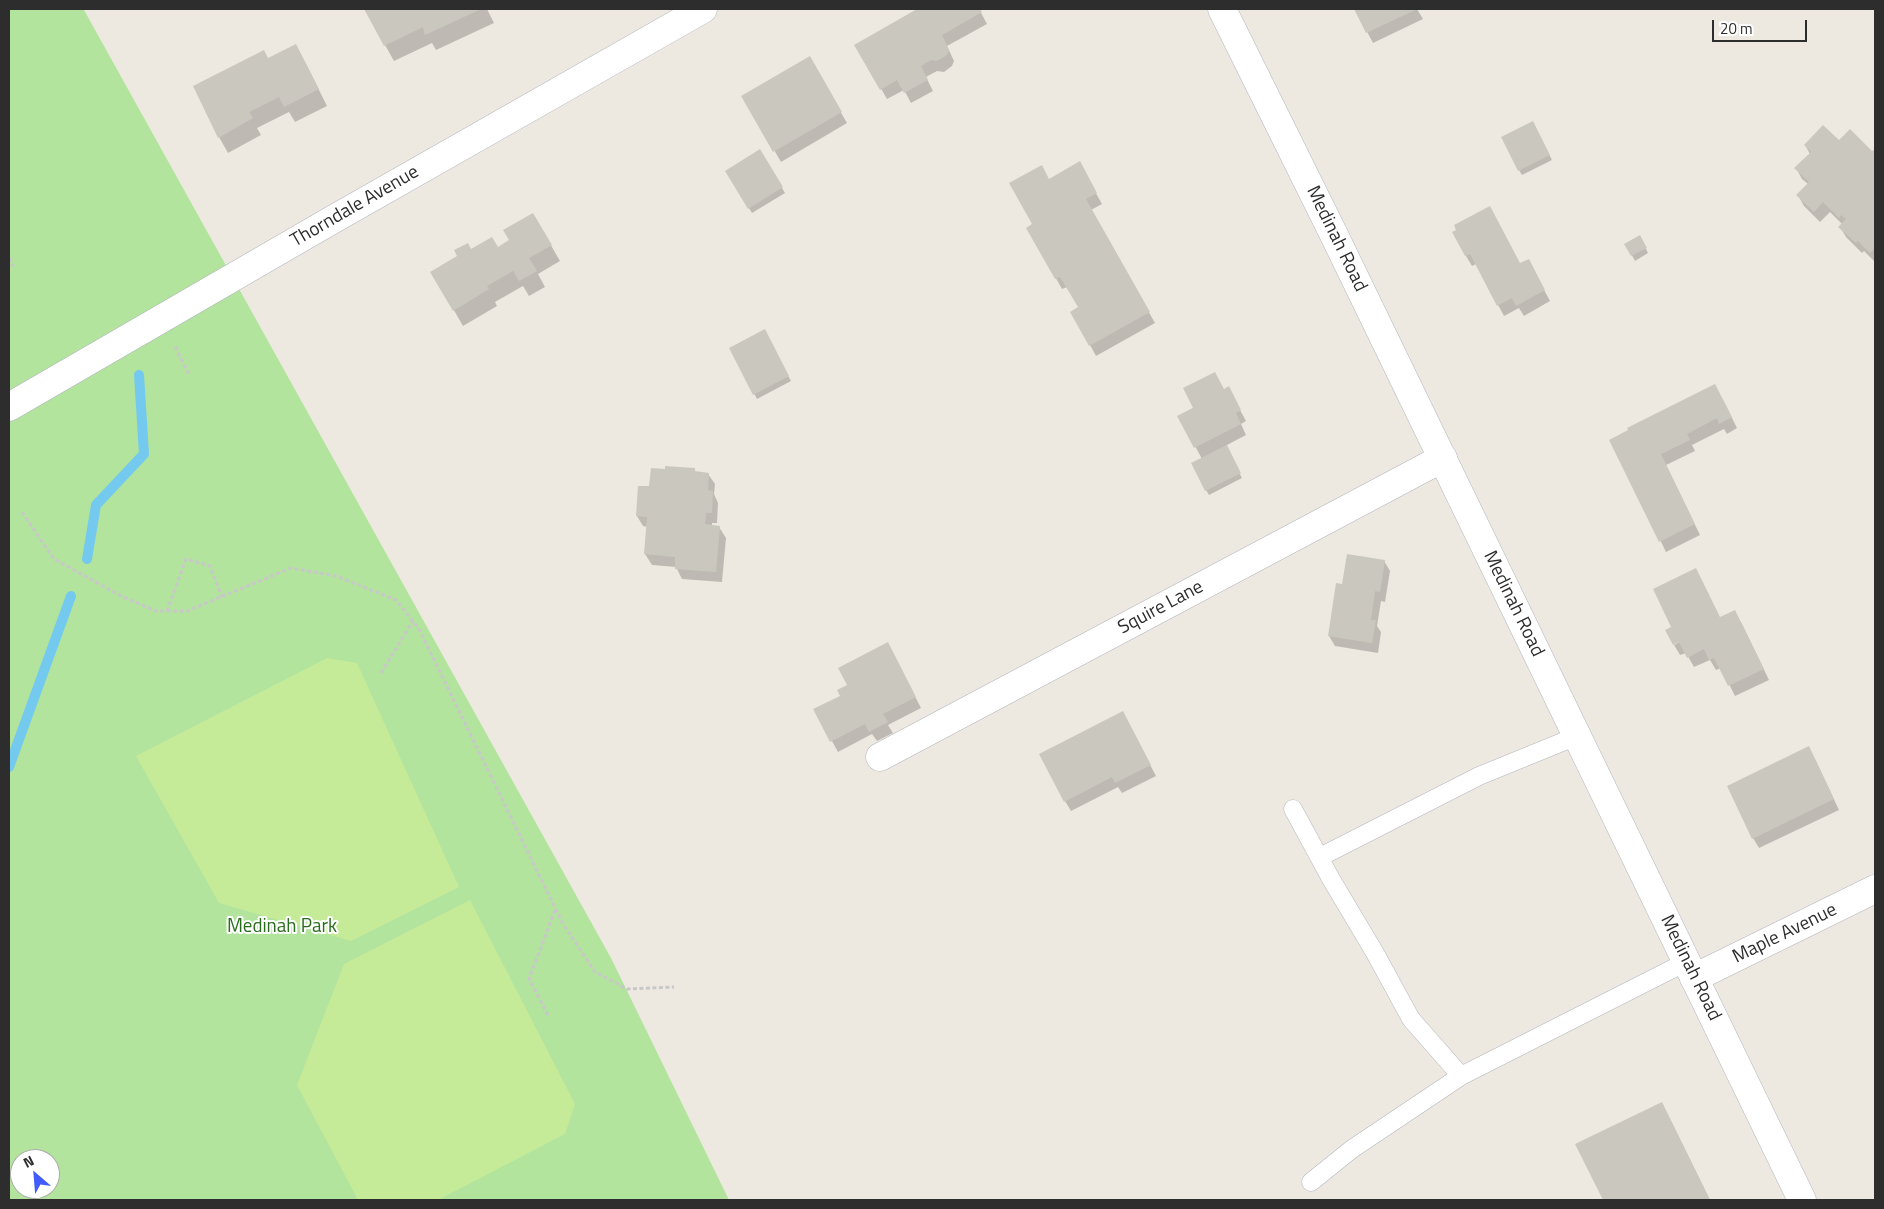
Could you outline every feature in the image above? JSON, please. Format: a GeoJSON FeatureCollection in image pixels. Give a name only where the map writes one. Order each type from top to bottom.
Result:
{"type":"FeatureCollection","features":[{"type":"Feature","properties":{"kind":"street","name":"Thorndale Avenue"},"geometry":{"type":"LineString","coordinates":[[9,407],[340,215],[703,9]]}},
{"type":"Feature","properties":{"kind":"street","name":"Medinah Road"},"geometry":{"type":"LineString","coordinates":[[1222,9],[1328,221],[1802,1200]]}},
{"type":"Feature","properties":{"kind":"street","name":"Squire Lane"},"geometry":{"type":"LineString","coordinates":[[880,757],[1443,458]]}},
{"type":"Feature","properties":{"kind":"street","name":"Maple Avenue"},"geometry":{"type":"LineString","coordinates":[[1690,970],[1875,890]]}},
{"type":"Feature","properties":{"kind":"lane"},"geometry":{"type":"LineString","coordinates":[[1320,857],[1479,776],[1577,736]]}},
{"type":"Feature","properties":{"kind":"lane"},"geometry":{"type":"LineString","coordinates":[[1294,809],[1411,1019],[1461,1076]]}},
{"type":"Feature","properties":{"kind":"lane"},"geometry":{"type":"LineString","coordinates":[[1311,1182],[1352,1149],[1461,1076],[1690,970]]}},
{"type":"Feature","properties":{"kind":"path"},"geometry":{"type":"LineString","coordinates":[[9,258],[13,265],[9,266]]}},
{"type":"Feature","properties":{"kind":"path"},"geometry":{"type":"LineString","coordinates":[[22,512],[54,559],[123,597],[156,611],[187,611],[291,568],[336,576],[396,600],[419,628],[563,924],[594,972],[627,989],[674,987]]}},
{"type":"Feature","properties":{"kind":"path"},"geometry":{"type":"LineString","coordinates":[[167,611],[186,559],[210,566],[222,597]]}},
{"type":"Feature","properties":{"kind":"path"},"geometry":{"type":"LineString","coordinates":[[382,673],[413,621]]}},
{"type":"Feature","properties":{"kind":"path"},"geometry":{"type":"LineString","coordinates":[[548,1014],[528,979],[556,909]]}},
{"type":"Feature","properties":{"kind":"green space","name":"Medinah Park"},"geometry":{"type":"Polygon","coordinates":[[[9,9],[85,9],[611,958],[729,1200],[9,1200],[9,9]]]}},
{"type":"Feature","properties":{"kind":"green space"},"geometry":{"type":"Polygon","coordinates":[[[327,658],[357,663],[459,887],[351,941],[219,903],[136,756],[327,658]]]}},
{"type":"Feature","properties":{"kind":"green space"},"geometry":{"type":"Polygon","coordinates":[[[470,900],[575,1104],[565,1134],[438,1200],[358,1200],[297,1085],[344,964],[470,900]]]}},
{"type":"Feature","properties":{"kind":"building"},"geometry":{"type":"Polygon","coordinates":[[[364,9],[481,9],[425,35],[423,27],[384,46],[364,9]]]}},
{"type":"Feature","properties":{"kind":"building"},"geometry":{"type":"Polygon","coordinates":[[[917,9],[980,9],[982,12],[942,35],[949,50],[947,55],[937,61],[931,60],[921,66],[928,80],[904,93],[897,80],[880,90],[854,45],[917,9]]]}},
{"type":"Feature","properties":{"kind":"building"},"geometry":{"type":"Polygon","coordinates":[[[1354,9],[1417,9],[1366,33],[1354,9]]]}},
{"type":"Feature","properties":{"kind":"building"},"geometry":{"type":"Polygon","coordinates":[[[296,44],[319,89],[284,107],[279,97],[249,112],[253,118],[218,138],[193,86],[264,50],[268,58],[296,44]]]}},
{"type":"Feature","properties":{"kind":"building"},"geometry":{"type":"Polygon","coordinates":[[[810,56],[842,112],[773,152],[741,96],[810,56]]]}},
{"type":"Feature","properties":{"kind":"building"},"geometry":{"type":"Polygon","coordinates":[[[1533,121],[1550,155],[1518,171],[1501,137],[1533,121]]]}},
{"type":"Feature","properties":{"kind":"building"},"geometry":{"type":"Polygon","coordinates":[[[1823,125],[1839,140],[1850,129],[1872,151],[1875,149],[1875,248],[1870,253],[1858,241],[1856,243],[1838,227],[1846,219],[1841,215],[1839,218],[1823,202],[1814,212],[1796,195],[1809,182],[1794,168],[1811,152],[1804,145],[1823,125]]]}},
{"type":"Feature","properties":{"kind":"building"},"geometry":{"type":"Polygon","coordinates":[[[760,149],[783,187],[748,209],[725,171],[760,149]]]}},
{"type":"Feature","properties":{"kind":"building"},"geometry":{"type":"Polygon","coordinates":[[[1080,161],[1097,193],[1086,199],[1150,312],[1089,346],[1070,312],[1078,307],[1060,277],[1055,279],[1026,228],[1032,224],[1009,183],[1042,165],[1049,179],[1080,161]]]}},
{"type":"Feature","properties":{"kind":"building"},"geometry":{"type":"Polygon","coordinates":[[[1490,206],[1520,263],[1529,259],[1545,290],[1516,306],[1512,298],[1497,306],[1470,254],[1465,256],[1452,232],[1456,230],[1454,225],[1490,206]]]}},
{"type":"Feature","properties":{"kind":"building"},"geometry":{"type":"Polygon","coordinates":[[[533,213],[552,245],[529,258],[537,271],[519,281],[513,271],[487,286],[489,289],[453,311],[430,272],[457,256],[454,250],[468,243],[471,249],[492,237],[498,247],[509,240],[503,230],[533,213]]]}},
{"type":"Feature","properties":{"kind":"building"},"geometry":{"type":"Polygon","coordinates":[[[1640,235],[1647,248],[1631,256],[1624,244],[1640,235]]]}},
{"type":"Feature","properties":{"kind":"building"},"geometry":{"type":"Polygon","coordinates":[[[765,329],[789,376],[753,395],[729,348],[765,329]]]}},
{"type":"Feature","properties":{"kind":"building"},"geometry":{"type":"Polygon","coordinates":[[[1215,372],[1224,389],[1229,386],[1241,410],[1236,413],[1241,424],[1194,448],[1177,416],[1193,408],[1183,388],[1215,372]]]}},
{"type":"Feature","properties":{"kind":"building"},"geometry":{"type":"Polygon","coordinates":[[[1715,384],[1732,417],[1719,424],[1717,418],[1687,434],[1690,440],[1661,454],[1695,524],[1659,542],[1609,440],[1628,430],[1627,428],[1715,384]]]}},
{"type":"Feature","properties":{"kind":"building"},"geometry":{"type":"Polygon","coordinates":[[[1227,445],[1241,473],[1205,491],[1191,463],[1227,445]]]}},
{"type":"Feature","properties":{"kind":"building"},"geometry":{"type":"Polygon","coordinates":[[[665,466],[695,468],[695,471],[709,473],[708,490],[713,491],[712,513],[706,513],[705,524],[720,526],[716,572],[675,569],[675,557],[644,554],[647,517],[636,516],[638,486],[649,486],[651,468],[665,469],[665,466]]]}},
{"type":"Feature","properties":{"kind":"building"},"geometry":{"type":"Polygon","coordinates":[[[1347,554],[1385,560],[1380,592],[1375,591],[1371,620],[1376,620],[1372,643],[1328,636],[1336,583],[1342,584],[1347,554]]]}},
{"type":"Feature","properties":{"kind":"building"},"geometry":{"type":"Polygon","coordinates":[[[1696,568],[1720,617],[1735,610],[1764,669],[1728,686],[1714,658],[1709,660],[1704,649],[1687,658],[1679,642],[1673,645],[1665,630],[1671,627],[1653,589],[1696,568]]]}},
{"type":"Feature","properties":{"kind":"building"},"geometry":{"type":"Polygon","coordinates":[[[888,642],[916,697],[883,714],[888,722],[869,732],[865,724],[830,742],[813,709],[840,696],[837,690],[847,685],[838,668],[888,642]]]}},
{"type":"Feature","properties":{"kind":"building"},"geometry":{"type":"Polygon","coordinates":[[[1123,711],[1151,765],[1115,783],[1112,777],[1064,802],[1039,754],[1123,711]]]}},
{"type":"Feature","properties":{"kind":"building"},"geometry":{"type":"Polygon","coordinates":[[[1809,746],[1834,799],[1752,839],[1727,786],[1809,746]]]}},
{"type":"Feature","properties":{"kind":"building"},"geometry":{"type":"Polygon","coordinates":[[[1662,1102],[1710,1200],[1603,1200],[1575,1144],[1662,1102]]]}},
{"type":"Feature","properties":{"kind":"waterway"},"geometry":{"type":"LineString","coordinates":[[87,559],[96,505],[144,454],[139,375]]}},
{"type":"Feature","properties":{"kind":"waterway"},"geometry":{"type":"LineString","coordinates":[[9,767],[71,596]]}}]}
